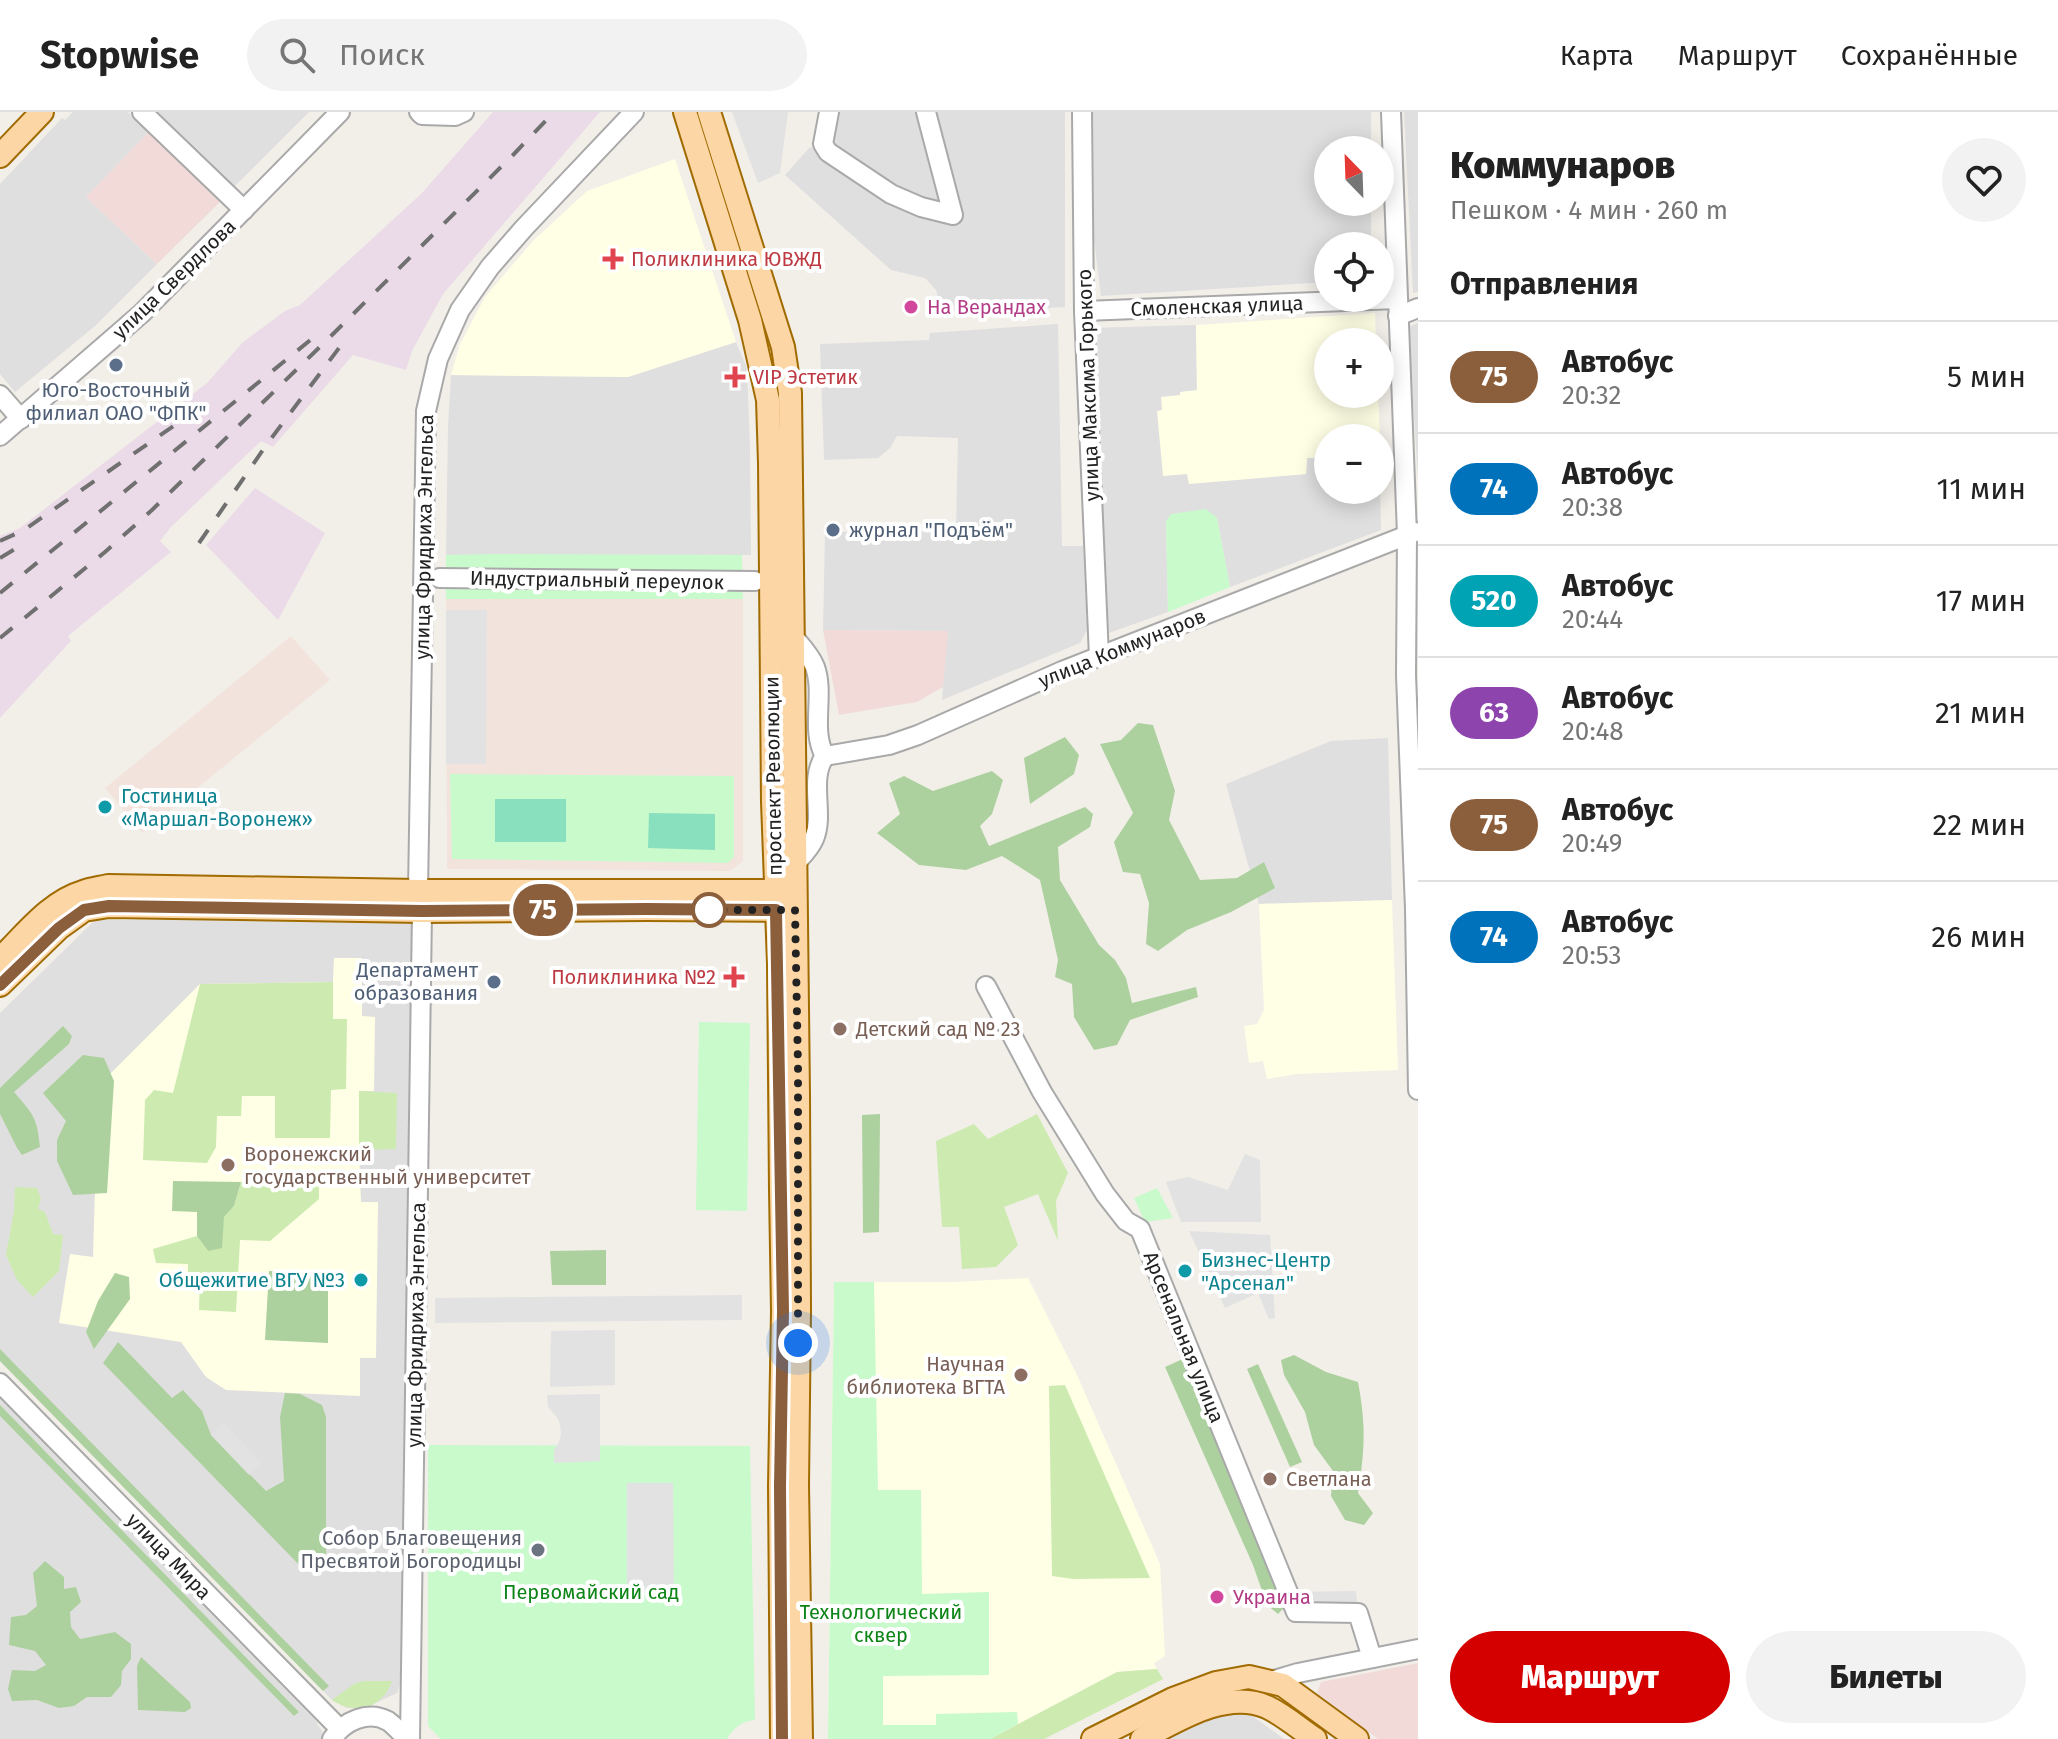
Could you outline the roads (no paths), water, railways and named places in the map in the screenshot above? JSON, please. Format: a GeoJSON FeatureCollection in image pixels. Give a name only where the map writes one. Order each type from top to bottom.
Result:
{"type":"FeatureCollection","features":[{"type":"Feature","properties":{"kind":"main road"},"geometry":{"type":"LineString","coordinates":[[1,153],[42,112]]}},
{"type":"Feature","properties":{"kind":"main road","name":"проспект Революции"},"geometry":{"type":"LineString","coordinates":[[685,112],[750,320],[768,400],[799,1311],[797,1485],[801,1739]]}},
{"type":"Feature","properties":{"kind":"main road","name":"проспект Революции"},"geometry":{"type":"LineString","coordinates":[[709,112],[783,347],[790,393],[794,865],[785,901],[780,1486],[782,1739]]}},
{"type":"Feature","properties":{"kind":"main road"},"geometry":{"type":"LineString","coordinates":[[0,959],[63,901],[81,892],[108,886],[420,901]]}},
{"type":"Feature","properties":{"kind":"main road"},"geometry":{"type":"LineString","coordinates":[[0,985],[59,928],[84,910],[109,906],[420,901],[785,901]]}},
{"type":"Feature","properties":{"kind":"main road"},"geometry":{"type":"LineString","coordinates":[[1093,1739],[1173,1699],[1216,1683],[1249,1677],[1283,1685],[1357,1739]]}},
{"type":"Feature","properties":{"kind":"main road"},"geometry":{"type":"LineString","coordinates":[[1142,1739],[1184,1717],[1223,1703],[1247,1701],[1268,1707],[1315,1739]]}},
{"type":"Feature","properties":{"kind":"street"},"geometry":{"type":"LineString","coordinates":[[142,112],[244,210]]}},
{"type":"Feature","properties":{"kind":"street","name":"улица Свердлова"},"geometry":{"type":"LineString","coordinates":[[0,436],[142,313],[340,112]]}},
{"type":"Feature","properties":{"kind":"street"},"geometry":{"type":"LineString","coordinates":[[419,112],[422,115],[455,116],[464,112]]}},
{"type":"Feature","properties":{"kind":"street","name":"улица Фридриха Энгельса"},"geometry":{"type":"LineString","coordinates":[[408,1739],[426,411],[438,359],[460,310],[490,267],[524,228],[634,112]]}},
{"type":"Feature","properties":{"kind":"street"},"geometry":{"type":"LineString","coordinates":[[829,112],[823,144],[828,152],[891,194],[921,207],[953,215],[926,112]]}},
{"type":"Feature","properties":{"kind":"street","name":"улица Максима Горького"},"geometry":{"type":"LineString","coordinates":[[1082,112],[1084,311],[1099,657]]}},
{"type":"Feature","properties":{"kind":"street"},"geometry":{"type":"LineString","coordinates":[[1391,112],[1398,308],[1413,533],[1406,675],[1414,796],[1418,1090]]}},
{"type":"Feature","properties":{"kind":"street","name":"Смоленская улица"},"geometry":{"type":"LineString","coordinates":[[1084,311],[1418,308]]}},
{"type":"Feature","properties":{"kind":"street"},"geometry":{"type":"LineString","coordinates":[[0,395],[21,419]]}},
{"type":"Feature","properties":{"kind":"street","name":"улица Коммунаров"},"geometry":{"type":"LineString","coordinates":[[825,756],[889,745],[918,735],[1099,657],[1413,533]]}},
{"type":"Feature","properties":{"kind":"street","name":"Индустриальный переулок"},"geometry":{"type":"LineString","coordinates":[[439,578],[755,581]]}},
{"type":"Feature","properties":{"kind":"street"},"geometry":{"type":"LineString","coordinates":[[792,635],[816,669],[819,742],[825,756],[818,770],[816,836],[811,847],[794,865]]}},
{"type":"Feature","properties":{"kind":"street","name":"Арсенальная улица"},"geometry":{"type":"LineString","coordinates":[[986,986],[1042,1092],[1105,1194],[1126,1221],[1140,1229],[1296,1612],[1358,1613],[1372,1658]]}},
{"type":"Feature","properties":{"kind":"street","name":"улица Мира"},"geometry":{"type":"LineString","coordinates":[[0,1383],[336,1734]]}},
{"type":"Feature","properties":{"kind":"street"},"geometry":{"type":"LineString","coordinates":[[1271,1681],[1418,1649]]}},
{"type":"Feature","properties":{"kind":"street","name":"улица Фридриха Энгельса"},"geometry":{"type":"LineString","coordinates":[[336,1734],[359,1719],[379,1717],[393,1724],[408,1739]]}},
{"type":"Feature","properties":{"kind":"railway"},"geometry":{"type":"LineString","coordinates":[[0,638],[152,510],[554,112]]}},
{"type":"Feature","properties":{"kind":"railway"},"geometry":{"type":"LineString","coordinates":[[0,593],[319,333]]}},
{"type":"Feature","properties":{"kind":"railway"},"geometry":{"type":"LineString","coordinates":[[199,543],[267,444],[348,336]]}},
{"type":"Feature","properties":{"kind":"railway"},"geometry":{"type":"LineString","coordinates":[[0,541],[24,530],[198,409]]}},
{"type":"Feature","properties":{"kind":"railway"},"geometry":{"type":"LineString","coordinates":[[0,558],[25,543]]}},
{"type":"Feature","properties":{"kind":"place","name":"Поликлиника ЮВЖД"},"geometry":{"type":"Point","coordinates":[613,259]}},
{"type":"Feature","properties":{"kind":"place","name":"На Верандах"},"geometry":{"type":"Point","coordinates":[911,307]}},
{"type":"Feature","properties":{"kind":"place","name":"Юго-Восточный филиал ОАО \"ФПК\""},"geometry":{"type":"Point","coordinates":[116,365]}},
{"type":"Feature","properties":{"kind":"place","name":"VIP Эстетик"},"geometry":{"type":"Point","coordinates":[735,377]}},
{"type":"Feature","properties":{"kind":"place","name":"журнал \"Подъём\""},"geometry":{"type":"Point","coordinates":[833,530]}},
{"type":"Feature","properties":{"kind":"place","name":"Гостиница «Маршал-Воронеж»"},"geometry":{"type":"Point","coordinates":[105,807]}},
{"type":"Feature","properties":{"kind":"place","name":"Поликлиника №2"},"geometry":{"type":"Point","coordinates":[734,977]}},
{"type":"Feature","properties":{"kind":"place","name":"Департамент образования"},"geometry":{"type":"Point","coordinates":[494,982]}},
{"type":"Feature","properties":{"kind":"place","name":"Детский сад № 23"},"geometry":{"type":"Point","coordinates":[840,1029]}},
{"type":"Feature","properties":{"kind":"place","name":"Воронежский государственный университет"},"geometry":{"type":"Point","coordinates":[228,1165]}},
{"type":"Feature","properties":{"kind":"place","name":"Бизнес-Центр \"Арсенал\""},"geometry":{"type":"Point","coordinates":[1185,1271]}},
{"type":"Feature","properties":{"kind":"place","name":"Общежитие ВГУ №3"},"geometry":{"type":"Point","coordinates":[361,1280]}},
{"type":"Feature","properties":{"kind":"place","name":"Научная библиотека ВГТА"},"geometry":{"type":"Point","coordinates":[1021,1375]}},
{"type":"Feature","properties":{"kind":"place","name":"Светлана"},"geometry":{"type":"Point","coordinates":[1270,1479]}},
{"type":"Feature","properties":{"kind":"place","name":"Собор Благовещения Пресвятой Богородицы"},"geometry":{"type":"Point","coordinates":[538,1550]}},
{"type":"Feature","properties":{"kind":"place","name":"Украина"},"geometry":{"type":"Point","coordinates":[1217,1597]}},
{"type":"Feature","properties":{"kind":"park label","name":"Первомайский сад"},"geometry":{"type":"Point","coordinates":[591,1592]}},
{"type":"Feature","properties":{"kind":"park label","name":"Технологический сквер"},"geometry":{"type":"Point","coordinates":[881,1624]}}]}
